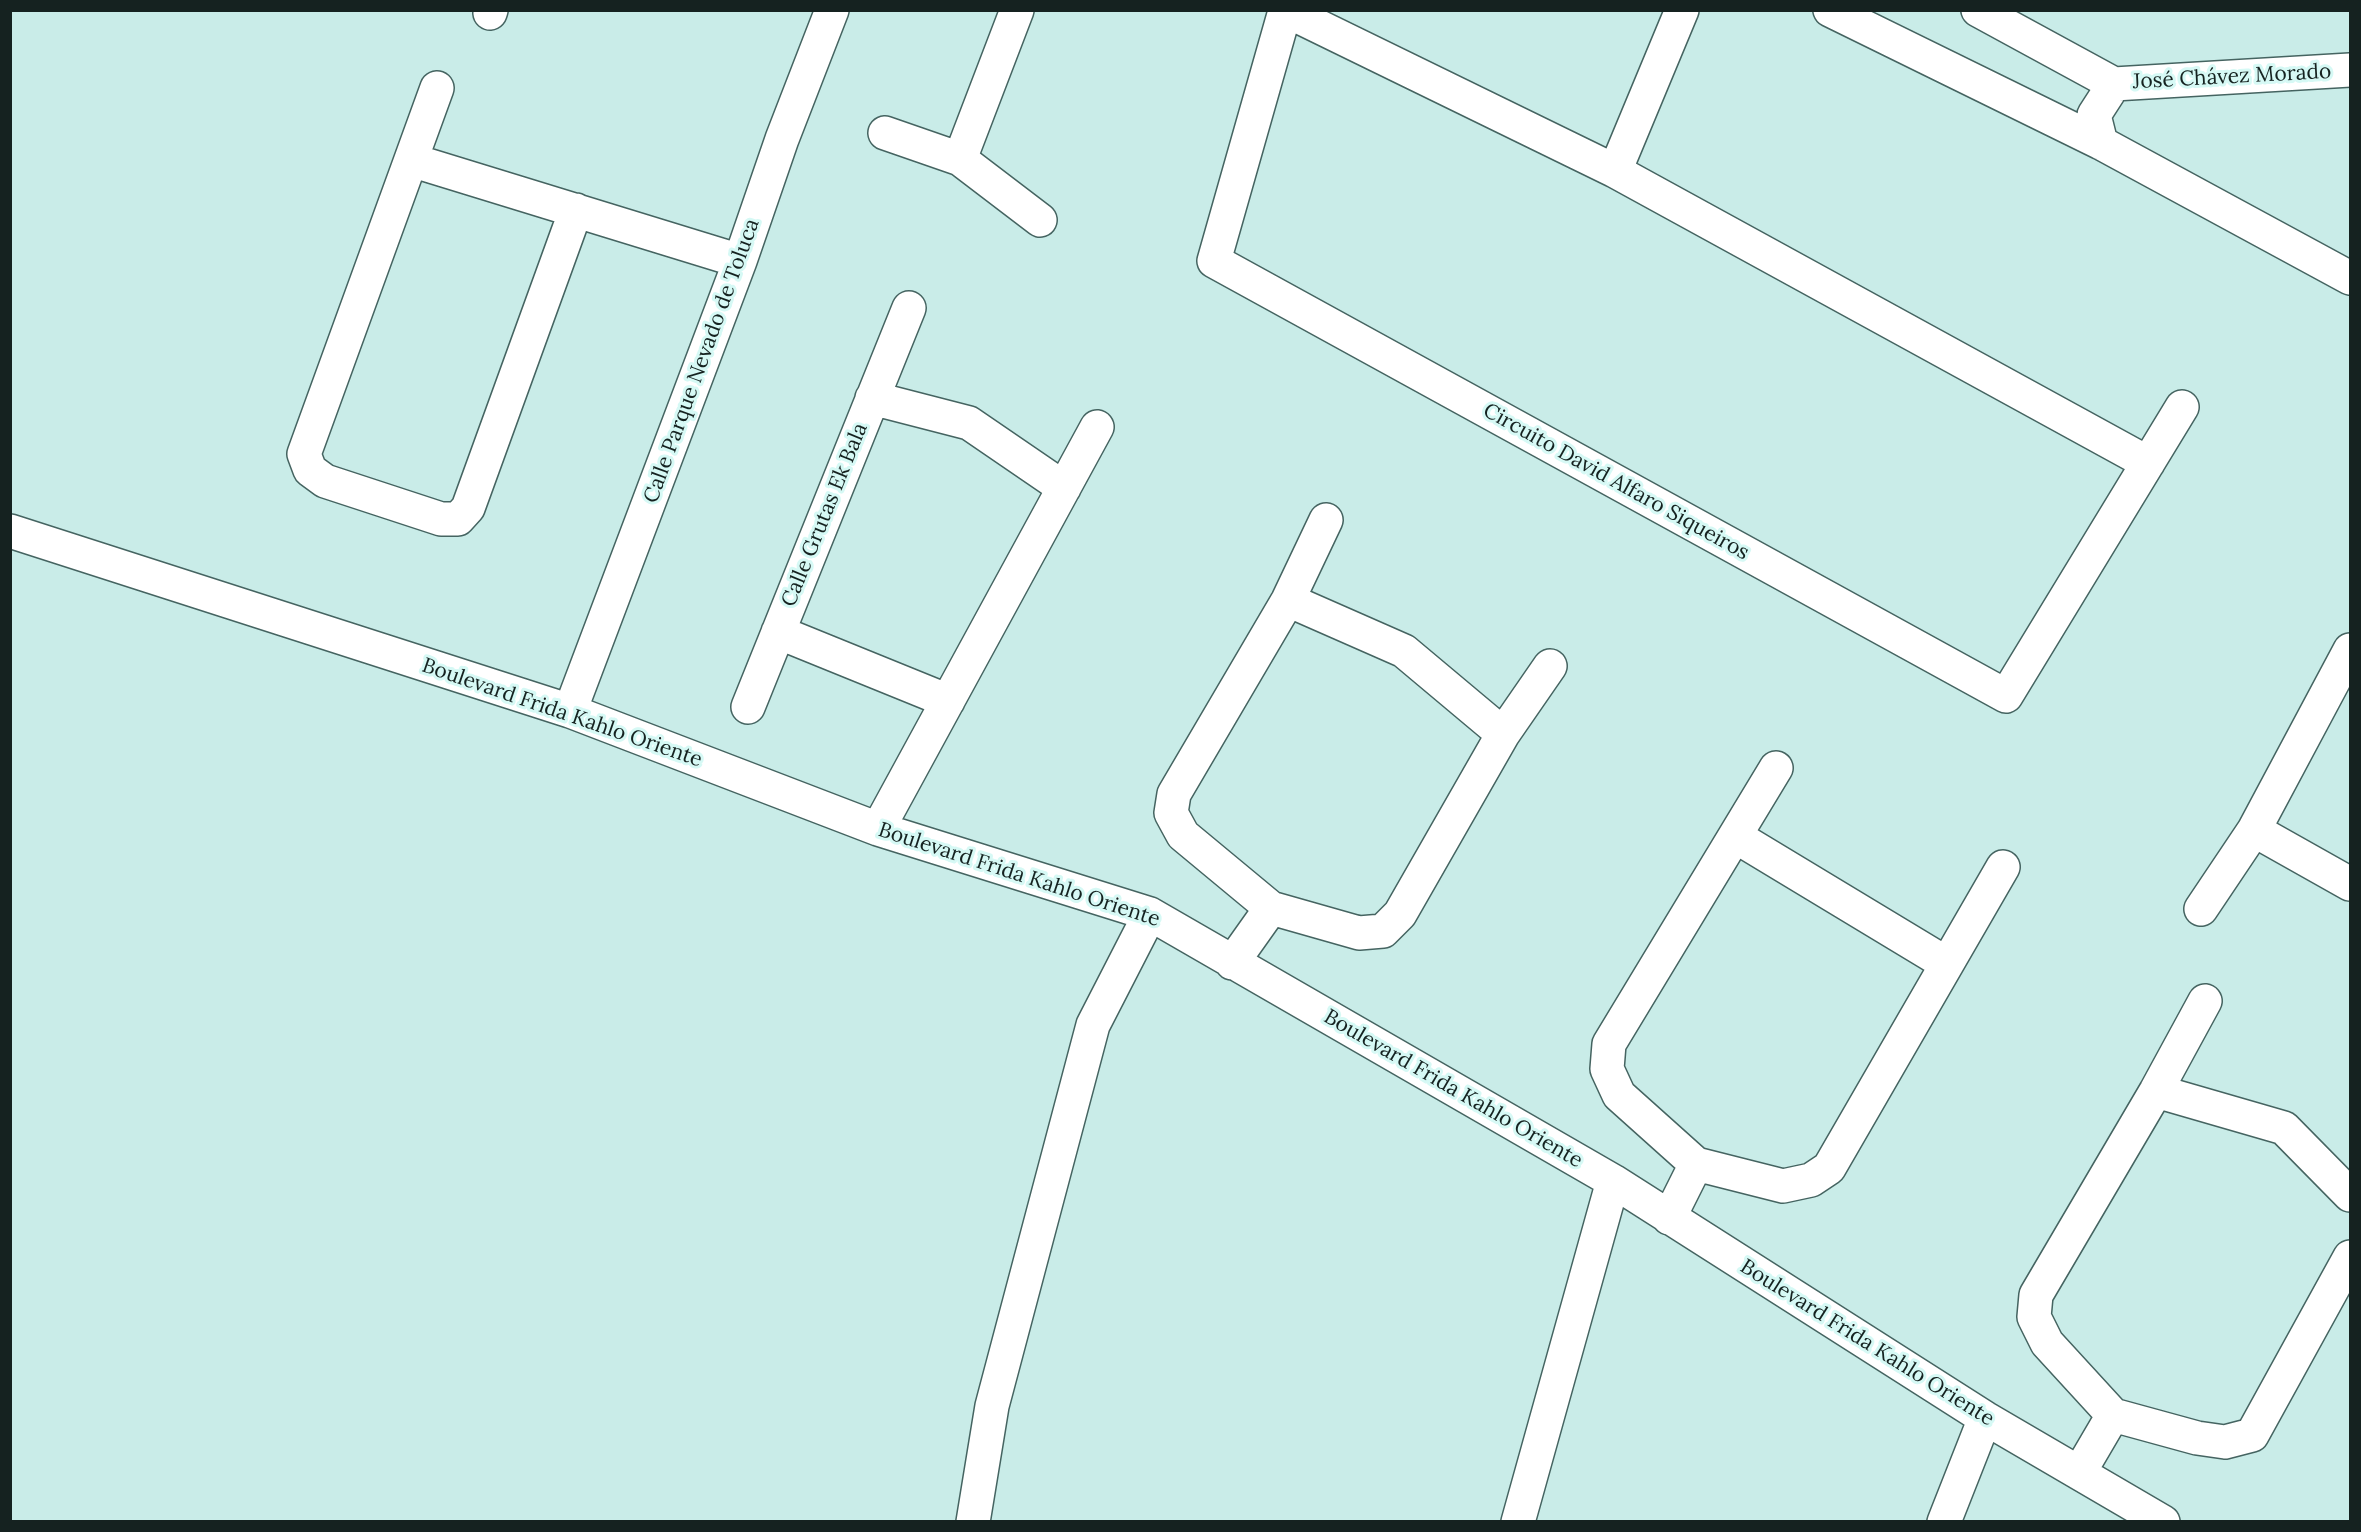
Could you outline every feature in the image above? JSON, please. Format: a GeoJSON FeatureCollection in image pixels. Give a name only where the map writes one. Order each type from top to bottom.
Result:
{"type":"FeatureCollection","features":[{"type":"Feature","properties":{"kind":"street","name":"Calle Parque Nevado de Toluca"},"geometry":{"type":"LineString","coordinates":[[570,711],[741,261],[782,139],[832,10]]}},
{"type":"Feature","properties":{"kind":"street"},"geometry":{"type":"LineString","coordinates":[[960,159],[1017,10]]}},
{"type":"Feature","properties":{"kind":"street"},"geometry":{"type":"LineString","coordinates":[[1615,171],[1682,10]]}},
{"type":"Feature","properties":{"kind":"street"},"geometry":{"type":"LineString","coordinates":[[1830,10],[2101,143],[2350,278]]}},
{"type":"Feature","properties":{"kind":"street"},"geometry":{"type":"LineString","coordinates":[[1978,10],[2114,84],[2094,115],[2101,143]]}},
{"type":"Feature","properties":{"kind":"street","name":"Circuito David Alfaro Siqueiros"},"geometry":{"type":"LineString","coordinates":[[2148,463],[1615,171],[1285,11],[1214,261],[2006,696],[2148,463],[2182,407]]}},
{"type":"Feature","properties":{"kind":"street","name":"José Chávez Morado"},"geometry":{"type":"LineString","coordinates":[[2114,84],[2350,70]]}},
{"type":"Feature","properties":{"kind":"street"},"geometry":{"type":"LineString","coordinates":[[437,88],[304,454],[310,470],[325,481],[441,519],[458,519],[468,508],[576,210]]}},
{"type":"Feature","properties":{"kind":"street"},"geometry":{"type":"LineString","coordinates":[[885,133],[960,159],[1040,220]]}},
{"type":"Feature","properties":{"kind":"street"},"geometry":{"type":"LineString","coordinates":[[411,160],[741,261]]}},
{"type":"Feature","properties":{"kind":"street","name":"Calle Grutas Ek Bala"},"geometry":{"type":"LineString","coordinates":[[748,707],[909,308]]}},
{"type":"Feature","properties":{"kind":"street","name":"Calle Grutas Ek Bala"},"geometry":{"type":"LineString","coordinates":[[873,398],[969,423],[1064,488]]}},
{"type":"Feature","properties":{"kind":"street"},"geometry":{"type":"LineString","coordinates":[[878,829],[1097,427]]}},
{"type":"Feature","properties":{"kind":"street"},"geometry":{"type":"LineString","coordinates":[[1326,520],[1288,600],[1174,794],[1170,813],[1183,835],[1271,908],[1359,933],[1383,931],[1400,914],[1503,734],[1550,666]]}},
{"type":"Feature","properties":{"kind":"street","name":"Boulevard Frida Kahlo Oriente"},"geometry":{"type":"LineString","coordinates":[[10,531],[570,711],[878,829],[1150,914],[1612,1181],[1985,1418],[2163,1521]]}},
{"type":"Feature","properties":{"kind":"street"},"geometry":{"type":"LineString","coordinates":[[1288,600],[1404,651],[1503,734]]}},
{"type":"Feature","properties":{"kind":"street","name":"Calle Grutas Ek Bala"},"geometry":{"type":"LineString","coordinates":[[778,632],[948,700]]}},
{"type":"Feature","properties":{"kind":"street"},"geometry":{"type":"LineString","coordinates":[[2201,909],[2254,830],[2350,650]]}},
{"type":"Feature","properties":{"kind":"street"},"geometry":{"type":"LineString","coordinates":[[1776,768],[1609,1044],[1606,1069],[1619,1095],[1696,1164],[1783,1186],[1811,1180],[1829,1168],[2003,867]]}},
{"type":"Feature","properties":{"kind":"street"},"geometry":{"type":"LineString","coordinates":[[2254,830],[2350,884]]}},
{"type":"Feature","properties":{"kind":"street"},"geometry":{"type":"LineString","coordinates":[[1735,836],[1947,964]]}},
{"type":"Feature","properties":{"kind":"street"},"geometry":{"type":"LineString","coordinates":[[1232,963],[1271,908]]}},
{"type":"Feature","properties":{"kind":"street"},"geometry":{"type":"LineString","coordinates":[[973,1521],[992,1406],[1093,1024],[1150,914]]}},
{"type":"Feature","properties":{"kind":"street"},"geometry":{"type":"LineString","coordinates":[[2205,1001],[2156,1091],[2036,1295],[2034,1317],[2047,1342],[2113,1415],[2225,1442],[2252,1435],[2350,1257]]}},
{"type":"Feature","properties":{"kind":"street"},"geometry":{"type":"LineString","coordinates":[[2156,1091],[2284,1128],[2350,1195]]}},
{"type":"Feature","properties":{"kind":"street"},"geometry":{"type":"LineString","coordinates":[[1670,1218],[1696,1164]]}},
{"type":"Feature","properties":{"kind":"street"},"geometry":{"type":"LineString","coordinates":[[1518,1521],[1612,1181]]}},
{"type":"Feature","properties":{"kind":"street"},"geometry":{"type":"LineString","coordinates":[[2079,1473],[2113,1415]]}},
{"type":"Feature","properties":{"kind":"street"},"geometry":{"type":"LineString","coordinates":[[1944,1521],[1985,1418]]}}]}
